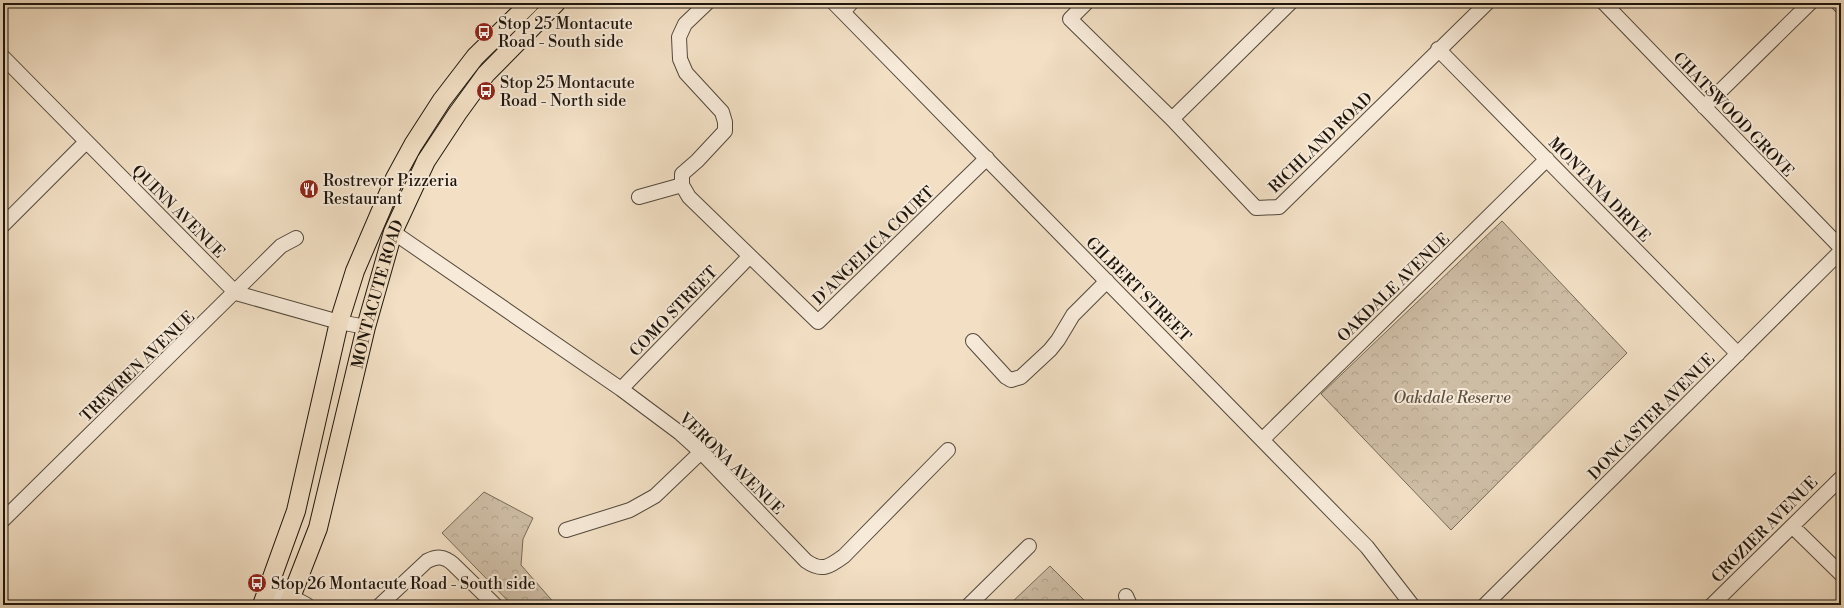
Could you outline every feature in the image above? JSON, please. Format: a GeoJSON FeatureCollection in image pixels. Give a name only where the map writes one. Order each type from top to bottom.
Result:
{"type":"FeatureCollection","features":[{"type":"Feature","properties":{"kind":"main road","name":"MONTACUTE ROAD"},"geometry":{"type":"LineString","coordinates":[[262,605],[296,511],[339,322],[355,271],[395,178],[413,145],[442,100],[475,57],[530,3]]}},
{"type":"Feature","properties":{"kind":"main road","name":"MONTACUTE ROAD"},"geometry":{"type":"LineString","coordinates":[[296,602],[318,528],[366,327],[393,232],[426,162],[457,114],[486,74],[556,3]]}},
{"type":"Feature","properties":{"kind":"street"},"geometry":{"type":"LineString","coordinates":[[639,197],[682,180],[724,131],[725,122],[722,112],[686,73],[680,59],[679,37],[685,24],[707,3]]}},
{"type":"Feature","properties":{"kind":"street","name":"RICHLAND ROAD"},"geometry":{"type":"LineString","coordinates":[[1086,3],[1070,19],[1172,119],[1256,208],[1279,207],[1438,49],[1487,3]]}},
{"type":"Feature","properties":{"kind":"street"},"geometry":{"type":"LineString","coordinates":[[1172,119],[1290,3]]}},
{"type":"Feature","properties":{"kind":"street","name":"CHATSWOOD GROVE"},"geometry":{"type":"LineString","coordinates":[[1604,3],[1841,248]]}},
{"type":"Feature","properties":{"kind":"street"},"geometry":{"type":"LineString","coordinates":[[1704,107],[1810,3]]}},
{"type":"Feature","properties":{"kind":"street"},"geometry":{"type":"LineString","coordinates":[[1838,3],[1841,6]]}},
{"type":"Feature","properties":{"kind":"street","name":"GILBERT STREET"},"geometry":{"type":"LineString","coordinates":[[843,6],[986,158],[1263,439],[1367,547],[1412,605]]}},
{"type":"Feature","properties":{"kind":"street","name":"MONTANA DRIVE"},"geometry":{"type":"LineString","coordinates":[[1438,49],[1738,354]]}},
{"type":"Feature","properties":{"kind":"street","name":"QUINN AVENUE"},"geometry":{"type":"LineString","coordinates":[[3,58],[236,293],[339,322],[366,327]]}},
{"type":"Feature","properties":{"kind":"street"},"geometry":{"type":"LineString","coordinates":[[3,224],[86,142]]}},
{"type":"Feature","properties":{"kind":"street","name":"D'ANGELICA COURT"},"geometry":{"type":"LineString","coordinates":[[682,180],[689,197],[749,257],[818,322],[986,158]]}},
{"type":"Feature","properties":{"kind":"street","name":"OAKDALE AVENUE"},"geometry":{"type":"LineString","coordinates":[[1263,439],[1547,159]]}},
{"type":"Feature","properties":{"kind":"street","name":"VERONA AVENUE"},"geometry":{"type":"LineString","coordinates":[[393,232],[621,388],[680,433],[701,452],[806,561],[815,567],[824,568],[844,556],[948,450]]}},
{"type":"Feature","properties":{"kind":"street","name":"TREWREN AVENUE"},"geometry":{"type":"LineString","coordinates":[[3,520],[236,293],[281,246],[296,238]]}},
{"type":"Feature","properties":{"kind":"street","name":"DONCASTER AVENUE"},"geometry":{"type":"LineString","coordinates":[[1485,605],[1841,251]]}},
{"type":"Feature","properties":{"kind":"street","name":"COMO STREET"},"geometry":{"type":"LineString","coordinates":[[621,388],[749,257]]}},
{"type":"Feature","properties":{"kind":"street"},"geometry":{"type":"LineString","coordinates":[[973,341],[1006,377],[1011,380],[1021,378],[1050,350],[1073,315],[1107,281]]}},
{"type":"Feature","properties":{"kind":"street"},"geometry":{"type":"LineString","coordinates":[[566,530],[630,510],[655,496],[701,452]]}},
{"type":"Feature","properties":{"kind":"street","name":"CROZIER AVENUE"},"geometry":{"type":"LineString","coordinates":[[1712,605],[1841,478]]}},
{"type":"Feature","properties":{"kind":"street"},"geometry":{"type":"LineString","coordinates":[[1793,526],[1841,574]]}},
{"type":"Feature","properties":{"kind":"street"},"geometry":{"type":"LineString","coordinates":[[969,605],[1029,546]]}},
{"type":"Feature","properties":{"kind":"street"},"geometry":{"type":"LineString","coordinates":[[380,605],[426,561],[436,557],[446,558],[450,561],[495,605]]}},
{"type":"Feature","properties":{"kind":"street"},"geometry":{"type":"LineString","coordinates":[[273,605],[278,597],[296,602]]}},
{"type":"Feature","properties":{"kind":"green space","name":"Oakdale Reserve"},"geometry":{"type":"Polygon","coordinates":[[[1502,221],[1627,353],[1451,530],[1321,394],[1502,221]]]}},
{"type":"Feature","properties":{"kind":"green space"},"geometry":{"type":"Polygon","coordinates":[[[484,492],[533,518],[523,539],[521,565],[556,605],[512,605],[442,533],[484,492]]]}},
{"type":"Feature","properties":{"kind":"green space"},"geometry":{"type":"Polygon","coordinates":[[[1050,566],[1089,605],[1009,605],[1050,566]]]}},
{"type":"Feature","properties":{"kind":"place","name":"Stop 25 Montacute Road - South side"},"geometry":{"type":"Point","coordinates":[484,32]}},
{"type":"Feature","properties":{"kind":"place","name":"Stop 25 Montacute Road - North side"},"geometry":{"type":"Point","coordinates":[486,91]}},
{"type":"Feature","properties":{"kind":"place","name":"Rostrevor Pizzeria Restaurant"},"geometry":{"type":"Point","coordinates":[309,189]}},
{"type":"Feature","properties":{"kind":"place","name":"Stop 26 Montacute Road - South side"},"geometry":{"type":"Point","coordinates":[257,583]}}]}
